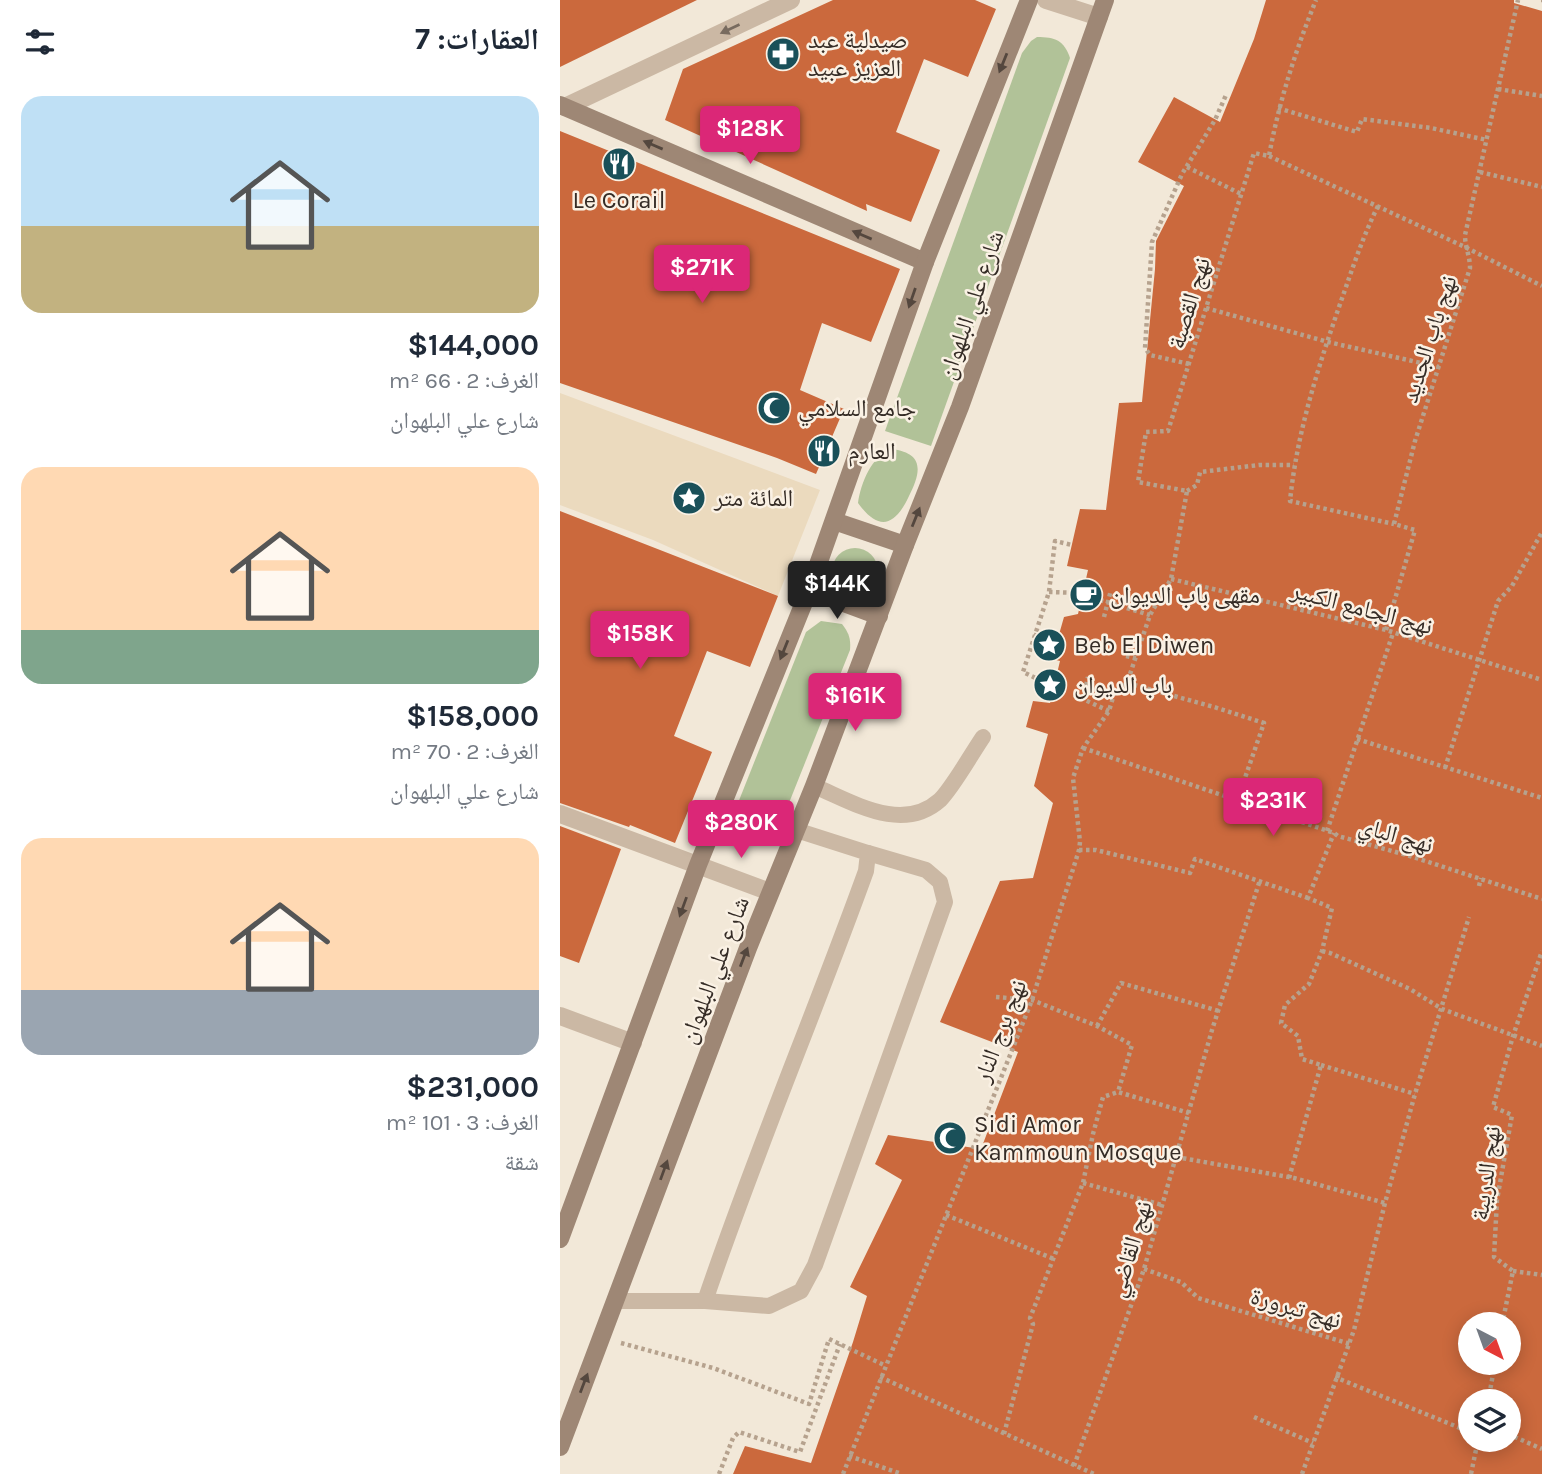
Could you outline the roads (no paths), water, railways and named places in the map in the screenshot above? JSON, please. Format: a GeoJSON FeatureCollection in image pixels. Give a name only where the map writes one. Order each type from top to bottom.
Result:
{"type":"FeatureCollection","features":[{"type":"Feature","properties":{"kind":"main road","name":"شارع علي البلهوان"},"geometry":{"type":"LineString","coordinates":[[561,1232],[698,864],[809,590],[925,262],[1028,0]]}},
{"type":"Feature","properties":{"kind":"main road","name":"شارع علي البلهوان"},"geometry":{"type":"LineString","coordinates":[[560,1447],[770,892],[961,407],[1105,0]]}},
{"type":"Feature","properties":{"kind":"main road"},"geometry":{"type":"LineString","coordinates":[[563,106],[925,262]]}},
{"type":"Feature","properties":{"kind":"main road"},"geometry":{"type":"LineString","coordinates":[[834,521],[905,545]]}},
{"type":"Feature","properties":{"kind":"main road"},"geometry":{"type":"LineString","coordinates":[[809,590],[879,616]]}},
{"type":"Feature","properties":{"kind":"street"},"geometry":{"type":"LineString","coordinates":[[563,106],[791,0]]}},
{"type":"Feature","properties":{"kind":"street"},"geometry":{"type":"LineString","coordinates":[[1046,0],[1098,17]]}},
{"type":"Feature","properties":{"kind":"street"},"geometry":{"type":"LineString","coordinates":[[560,814],[770,892]]}},
{"type":"Feature","properties":{"kind":"street"},"geometry":{"type":"LineString","coordinates":[[560,1016],[633,1043]]}},
{"type":"Feature","properties":{"kind":"lane"},"geometry":{"type":"LineString","coordinates":[[814,786],[888,816],[917,814],[940,799],[983,737]]}},
{"type":"Feature","properties":{"kind":"lane"},"geometry":{"type":"LineString","coordinates":[[615,1301],[705,1301],[769,1306],[801,1291],[820,1252],[945,902],[940,882],[926,870],[796,830]]}},
{"type":"Feature","properties":{"kind":"lane"},"geometry":{"type":"LineString","coordinates":[[705,1301],[728,1231],[852,910],[866,871],[868,853]]}},
{"type":"Feature","properties":{"kind":"place","name":"صيدلية عبد العزيز عبيد"},"geometry":{"type":"Point","coordinates":[783,54]}},
{"type":"Feature","properties":{"kind":"place","name":"Le Corail"},"geometry":{"type":"Point","coordinates":[619,164]}},
{"type":"Feature","properties":{"kind":"place","name":"جامع السلامي"},"geometry":{"type":"Point","coordinates":[774,408]}},
{"type":"Feature","properties":{"kind":"place","name":"العارم"},"geometry":{"type":"Point","coordinates":[824,451]}},
{"type":"Feature","properties":{"kind":"place","name":"المائة متر"},"geometry":{"type":"Point","coordinates":[689,498]}},
{"type":"Feature","properties":{"kind":"place","name":"مقهى باب الديوان"},"geometry":{"type":"Point","coordinates":[1086,595]}},
{"type":"Feature","properties":{"kind":"place","name":"Beb El Diwen"},"geometry":{"type":"Point","coordinates":[1049,645]}},
{"type":"Feature","properties":{"kind":"place","name":"باب الديوان"},"geometry":{"type":"Point","coordinates":[1050,685]}},
{"type":"Feature","properties":{"kind":"place","name":"Sidi Amor Kammoun Mosque"},"geometry":{"type":"Point","coordinates":[950,1138]}}]}
